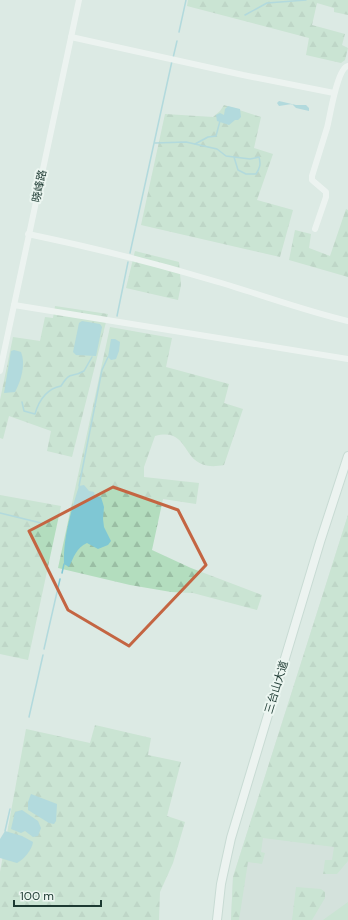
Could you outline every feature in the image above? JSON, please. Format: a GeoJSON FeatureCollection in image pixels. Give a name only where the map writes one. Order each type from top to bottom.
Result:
{"type":"FeatureCollection","features":[{"type":"Feature","properties":{"kind":"main road","name":"三台山大道"},"geometry":{"type":"LineString","coordinates":[[217,920],[221,884],[231,838],[320,542],[348,456]]}},
{"type":"Feature","properties":{"kind":"street","name":"晓峰路"},"geometry":{"type":"LineString","coordinates":[[0,371],[79,0]]}},
{"type":"Feature","properties":{"kind":"street"},"geometry":{"type":"LineString","coordinates":[[71,37],[334,93]]}},
{"type":"Feature","properties":{"kind":"street"},"geometry":{"type":"LineString","coordinates":[[315,229],[326,197],[326,192],[312,180],[312,176],[326,129],[334,93],[343,69],[348,66]]}},
{"type":"Feature","properties":{"kind":"street"},"geometry":{"type":"LineString","coordinates":[[28,234],[91,247],[211,280],[319,314],[348,321]]}},
{"type":"Feature","properties":{"kind":"street"},"geometry":{"type":"LineString","coordinates":[[14,305],[348,359]]}},
{"type":"Feature","properties":{"kind":"highlighted area"},"geometry":{"type":"Polygon","coordinates":[[[113,487],[178,510],[206,565],[129,646],[68,610],[29,531],[113,487]]]}},
{"type":"Feature","properties":{"kind":"shaded area"},"geometry":{"type":"Polygon","coordinates":[[[348,515],[348,920],[231,920],[233,877],[348,515]]]}},
{"type":"Feature","properties":{"kind":"green space"},"geometry":{"type":"Polygon","coordinates":[[[188,0],[348,0],[348,15],[334,12],[334,8],[317,3],[312,25],[345,34],[342,45],[348,48],[345,60],[341,63],[306,55],[309,38],[187,6],[188,0]]]}},
{"type":"Feature","properties":{"kind":"green space"},"geometry":{"type":"Polygon","coordinates":[[[224,105],[261,117],[254,148],[273,154],[257,200],[293,210],[280,257],[141,225],[165,114],[213,117],[224,105]]]}},
{"type":"Feature","properties":{"kind":"green space"},"geometry":{"type":"Polygon","coordinates":[[[346,209],[348,210],[348,277],[289,260],[295,230],[311,234],[309,248],[330,256],[346,209]]]}},
{"type":"Feature","properties":{"kind":"green space"},"geometry":{"type":"Polygon","coordinates":[[[135,251],[179,262],[181,285],[178,300],[126,288],[135,251]]]}},
{"type":"Feature","properties":{"kind":"green space"},"geometry":{"type":"Polygon","coordinates":[[[55,306],[108,314],[72,457],[47,451],[51,431],[9,416],[3,439],[0,438],[0,400],[13,337],[40,341],[45,317],[53,318],[55,306]]]}},
{"type":"Feature","properties":{"kind":"green space"},"geometry":{"type":"Polygon","coordinates":[[[110,327],[172,338],[166,367],[229,384],[224,403],[243,409],[224,465],[209,466],[199,463],[176,438],[168,435],[155,436],[144,467],[144,477],[199,483],[196,504],[163,499],[152,550],[191,568],[262,595],[257,610],[193,593],[171,592],[130,585],[58,568],[110,327]]]}},
{"type":"Feature","properties":{"kind":"green space"},"geometry":{"type":"Polygon","coordinates":[[[0,495],[61,506],[28,660],[0,654],[0,495]]]}},
{"type":"Feature","properties":{"kind":"green space"},"geometry":{"type":"Polygon","coordinates":[[[348,515],[348,861],[337,874],[323,874],[325,860],[332,860],[334,847],[263,838],[261,852],[265,853],[262,864],[248,862],[239,920],[231,920],[233,877],[348,515]]]}},
{"type":"Feature","properties":{"kind":"green space"},"geometry":{"type":"Polygon","coordinates":[[[95,725],[151,738],[148,755],[181,762],[167,816],[185,822],[173,863],[160,892],[159,920],[0,920],[0,872],[26,729],[90,743],[95,725]]]}},
{"type":"Feature","properties":{"kind":"green space"},"geometry":{"type":"Polygon","coordinates":[[[296,887],[321,889],[325,892],[325,898],[312,920],[292,920],[296,887]]]}},
{"type":"Feature","properties":{"kind":"green space"},"geometry":{"type":"Polygon","coordinates":[[[348,902],[348,920],[323,920],[348,902]]]}},
{"type":"Feature","properties":{"kind":"water"},"geometry":{"type":"Polygon","coordinates":[[[279,101],[292,104],[279,106],[277,103],[279,101]]]}},
{"type":"Feature","properties":{"kind":"water"},"geometry":{"type":"Polygon","coordinates":[[[292,104],[306,105],[309,108],[309,111],[296,108],[292,104]]]}},
{"type":"Feature","properties":{"kind":"water"},"geometry":{"type":"Polygon","coordinates":[[[228,106],[240,109],[241,117],[229,125],[217,121],[216,115],[220,113],[224,115],[225,109],[228,106]]]}},
{"type":"Feature","properties":{"kind":"water"},"geometry":{"type":"Polygon","coordinates":[[[82,321],[100,324],[102,327],[96,356],[76,355],[73,352],[79,323],[82,321]]]}},
{"type":"Feature","properties":{"kind":"water"},"geometry":{"type":"Polygon","coordinates":[[[111,339],[115,339],[120,342],[116,359],[111,360],[108,357],[111,339]]]}},
{"type":"Feature","properties":{"kind":"water"},"geometry":{"type":"Polygon","coordinates":[[[14,350],[21,352],[23,362],[22,372],[15,392],[4,393],[11,351],[14,350]]]}},
{"type":"Feature","properties":{"kind":"water"},"geometry":{"type":"Polygon","coordinates":[[[84,485],[89,491],[94,492],[95,496],[101,497],[104,507],[104,527],[111,541],[108,545],[98,549],[87,543],[83,545],[76,553],[69,567],[64,564],[66,534],[79,486],[84,485]]]}},
{"type":"Feature","properties":{"kind":"water"},"geometry":{"type":"Polygon","coordinates":[[[31,794],[57,804],[56,821],[54,824],[49,823],[28,810],[28,802],[31,794]]]}},
{"type":"Feature","properties":{"kind":"water"},"geometry":{"type":"Polygon","coordinates":[[[22,810],[38,821],[41,828],[38,836],[33,837],[25,831],[21,833],[11,829],[15,812],[22,810]]]}},
{"type":"Feature","properties":{"kind":"water"},"geometry":{"type":"Polygon","coordinates":[[[5,831],[22,836],[33,842],[27,854],[17,863],[0,858],[0,839],[5,831]]]}},
{"type":"Feature","properties":{"kind":"waterway"},"geometry":{"type":"LineString","coordinates":[[179,32],[186,0]]}},
{"type":"Feature","properties":{"kind":"waterway"},"geometry":{"type":"LineString","coordinates":[[245,15],[267,3],[306,0]]}},
{"type":"Feature","properties":{"kind":"waterway"},"geometry":{"type":"LineString","coordinates":[[173,58],[177,41]]}},
{"type":"Feature","properties":{"kind":"waterway"},"geometry":{"type":"LineString","coordinates":[[130,253],[172,61]]}},
{"type":"Feature","properties":{"kind":"waterway"},"geometry":{"type":"LineString","coordinates":[[195,144],[208,137],[216,136],[220,121]]}},
{"type":"Feature","properties":{"kind":"waterway"},"geometry":{"type":"LineString","coordinates":[[155,143],[186,142],[217,149],[226,156],[250,159],[259,157],[260,166],[256,174],[246,174],[238,170],[234,157]]}},
{"type":"Feature","properties":{"kind":"waterway"},"geometry":{"type":"LineString","coordinates":[[117,316],[128,262]]}},
{"type":"Feature","properties":{"kind":"waterway"},"geometry":{"type":"LineString","coordinates":[[22,402],[24,411],[35,414],[41,400],[47,392],[61,386],[69,376],[84,371],[92,357]]}},
{"type":"Feature","properties":{"kind":"waterway"},"geometry":{"type":"LineString","coordinates":[[79,486],[102,370],[108,357]]}},
{"type":"Feature","properties":{"kind":"waterway"},"geometry":{"type":"LineString","coordinates":[[0,513],[41,523]]}},
{"type":"Feature","properties":{"kind":"waterway"},"geometry":{"type":"LineString","coordinates":[[62,573],[64,564]]}},
{"type":"Feature","properties":{"kind":"waterway"},"geometry":{"type":"LineString","coordinates":[[44,649],[60,579]]}},
{"type":"Feature","properties":{"kind":"waterway"},"geometry":{"type":"LineString","coordinates":[[29,717],[43,655]]}},
{"type":"Feature","properties":{"kind":"waterway"},"geometry":{"type":"LineString","coordinates":[[5,831],[10,809]]}}]}
